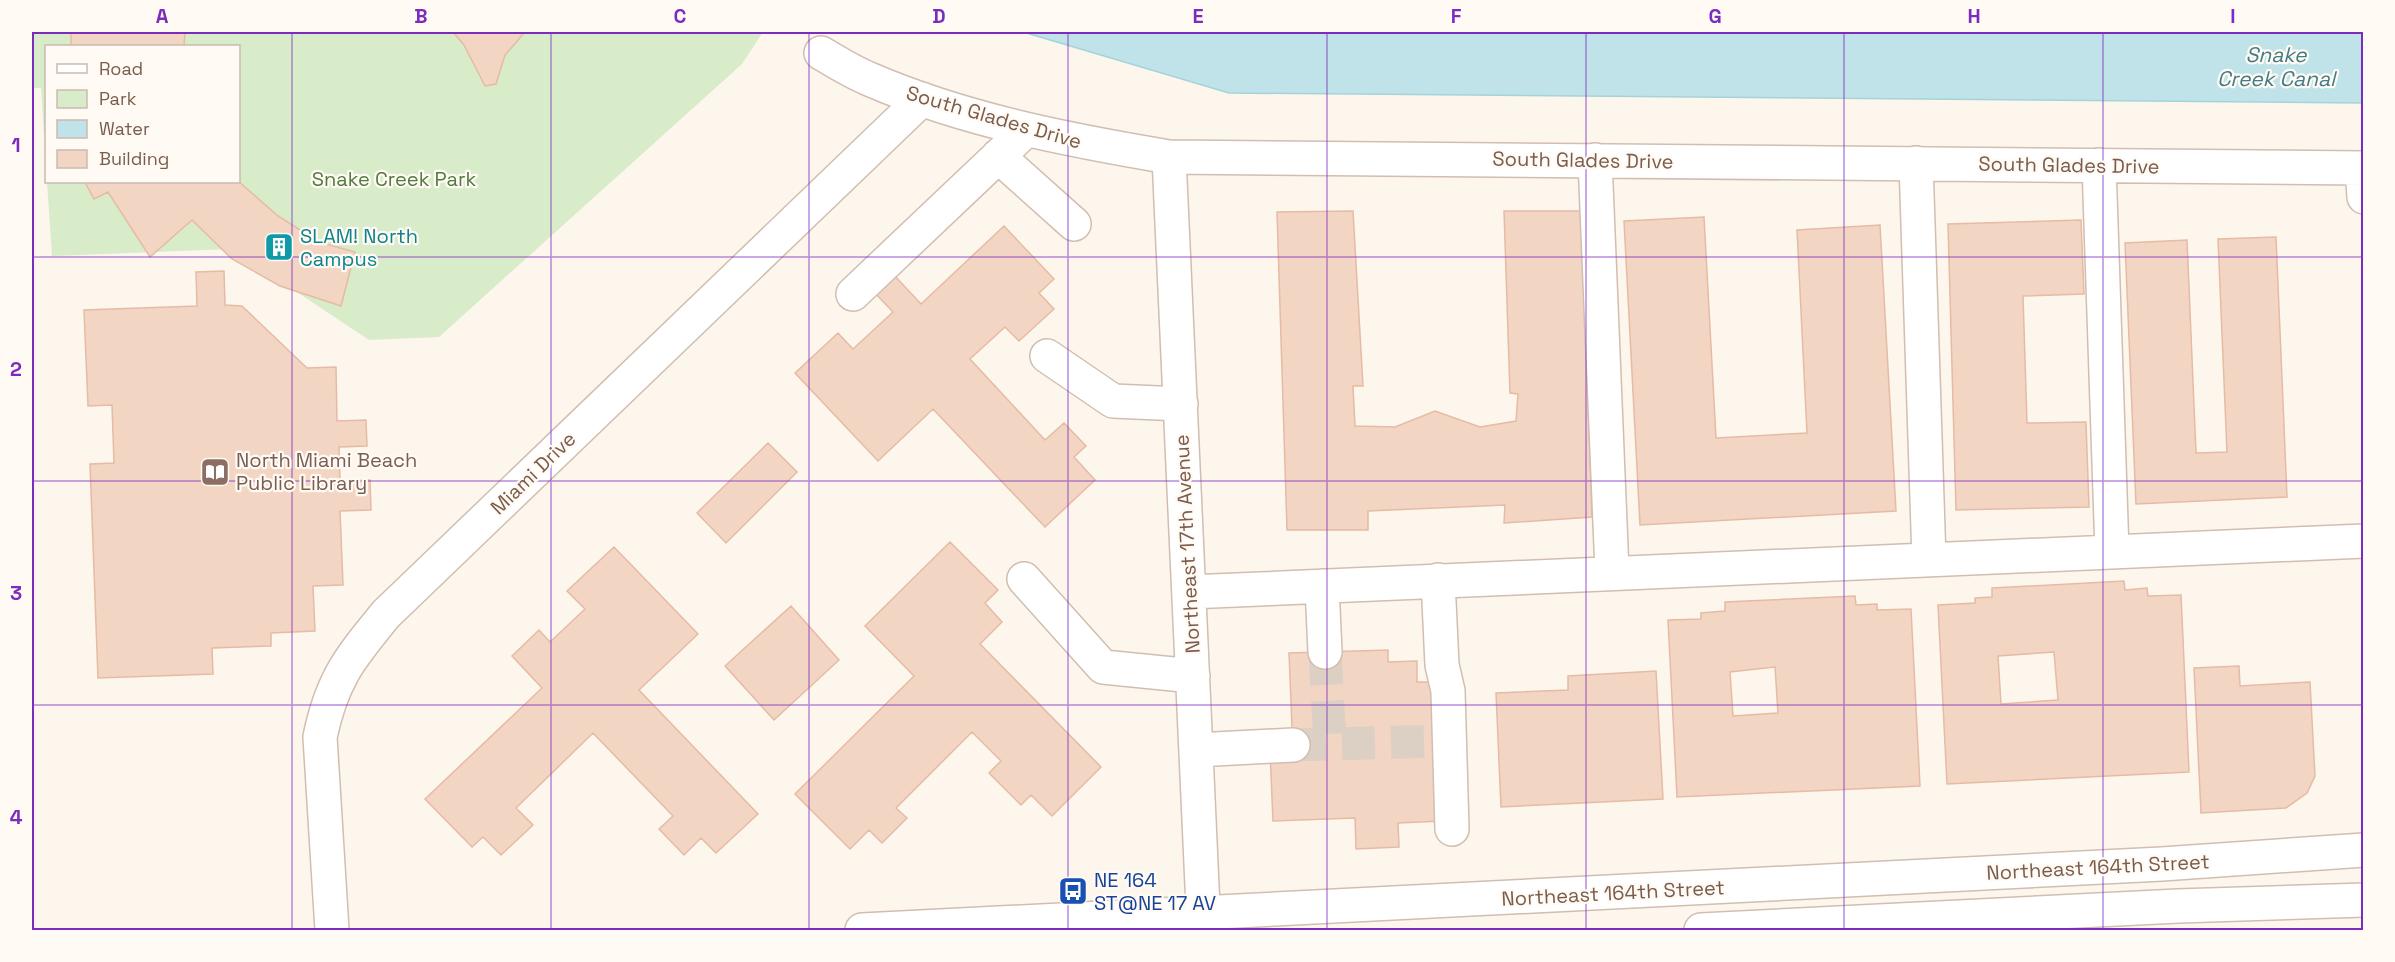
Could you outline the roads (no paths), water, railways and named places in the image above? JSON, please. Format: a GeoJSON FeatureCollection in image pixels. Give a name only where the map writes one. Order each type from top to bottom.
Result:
{"type":"FeatureCollection","features":[{"type":"Feature","properties":{"kind":"street","name":"South Glades Drive"},"geometry":{"type":"LineString","coordinates":[[821,53],[867,79],[922,99],[1050,137],[1169,157],[2099,165],[2363,177]]}},
{"type":"Feature","properties":{"kind":"street","name":"Miami Drive"},"geometry":{"type":"LineString","coordinates":[[332,930],[320,736],[326,708],[338,677],[358,648],[395,606],[922,99]]}},
{"type":"Feature","properties":{"kind":"street"},"geometry":{"type":"LineString","coordinates":[[853,294],[1026,130]]}},
{"type":"Feature","properties":{"kind":"street"},"geometry":{"type":"LineString","coordinates":[[998,156],[1074,224]]}},
{"type":"Feature","properties":{"kind":"street","name":"Northeast 17th Avenue"},"geometry":{"type":"LineString","coordinates":[[1169,157],[1204,923]]}},
{"type":"Feature","properties":{"kind":"street"},"geometry":{"type":"LineString","coordinates":[[1595,160],[1612,572]]}},
{"type":"Feature","properties":{"kind":"street"},"geometry":{"type":"LineString","coordinates":[[1916,163],[1929,560]]}},
{"type":"Feature","properties":{"kind":"street"},"geometry":{"type":"LineString","coordinates":[[2099,165],[2112,552]]}},
{"type":"Feature","properties":{"kind":"street"},"geometry":{"type":"LineString","coordinates":[[1047,356],[1113,401],[1180,404]]}},
{"type":"Feature","properties":{"kind":"street"},"geometry":{"type":"LineString","coordinates":[[1189,592],[2364,541]]}},
{"type":"Feature","properties":{"kind":"street"},"geometry":{"type":"LineString","coordinates":[[1024,579],[1103,667],[1193,676]]}},
{"type":"Feature","properties":{"kind":"street"},"geometry":{"type":"LineString","coordinates":[[1438,580],[1445,741],[1452,829]]}},
{"type":"Feature","properties":{"kind":"street"},"geometry":{"type":"LineString","coordinates":[[1322,586],[1325,652]]}},
{"type":"Feature","properties":{"kind":"street"},"geometry":{"type":"LineString","coordinates":[[1196,750],[1293,745]]}},
{"type":"Feature","properties":{"kind":"street","name":"Northeast 164th Street"},"geometry":{"type":"LineString","coordinates":[[862,930],[1204,923],[2364,850]]}},
{"type":"Feature","properties":{"kind":"street"},"geometry":{"type":"LineString","coordinates":[[1701,930],[2179,918],[2364,900]]}},
{"type":"Feature","properties":{"kind":"water","name":"Snake Creek Canal"},"geometry":{"type":"Polygon","coordinates":[[[1023,32],[2363,32],[2363,103],[1229,93],[1023,32]]]}},
{"type":"Feature","properties":{"kind":"tunnel"},"geometry":{"type":"LineString","coordinates":[[1325,652],[1330,744]]}},
{"type":"Feature","properties":{"kind":"tunnel"},"geometry":{"type":"LineString","coordinates":[[1293,745],[1439,741]]}},
{"type":"Feature","properties":{"kind":"place","name":"SLAM! North Campus"},"geometry":{"type":"Point","coordinates":[279,247]}},
{"type":"Feature","properties":{"kind":"place","name":"North Miami Beach Public Library"},"geometry":{"type":"Point","coordinates":[215,472]}},
{"type":"Feature","properties":{"kind":"place","name":"NE 164 ST@NE 17 AV"},"geometry":{"type":"Point","coordinates":[1073,891]}},
{"type":"Feature","properties":{"kind":"park label","name":"Snake Creek Park"},"geometry":{"type":"Point","coordinates":[394,179]}}]}
